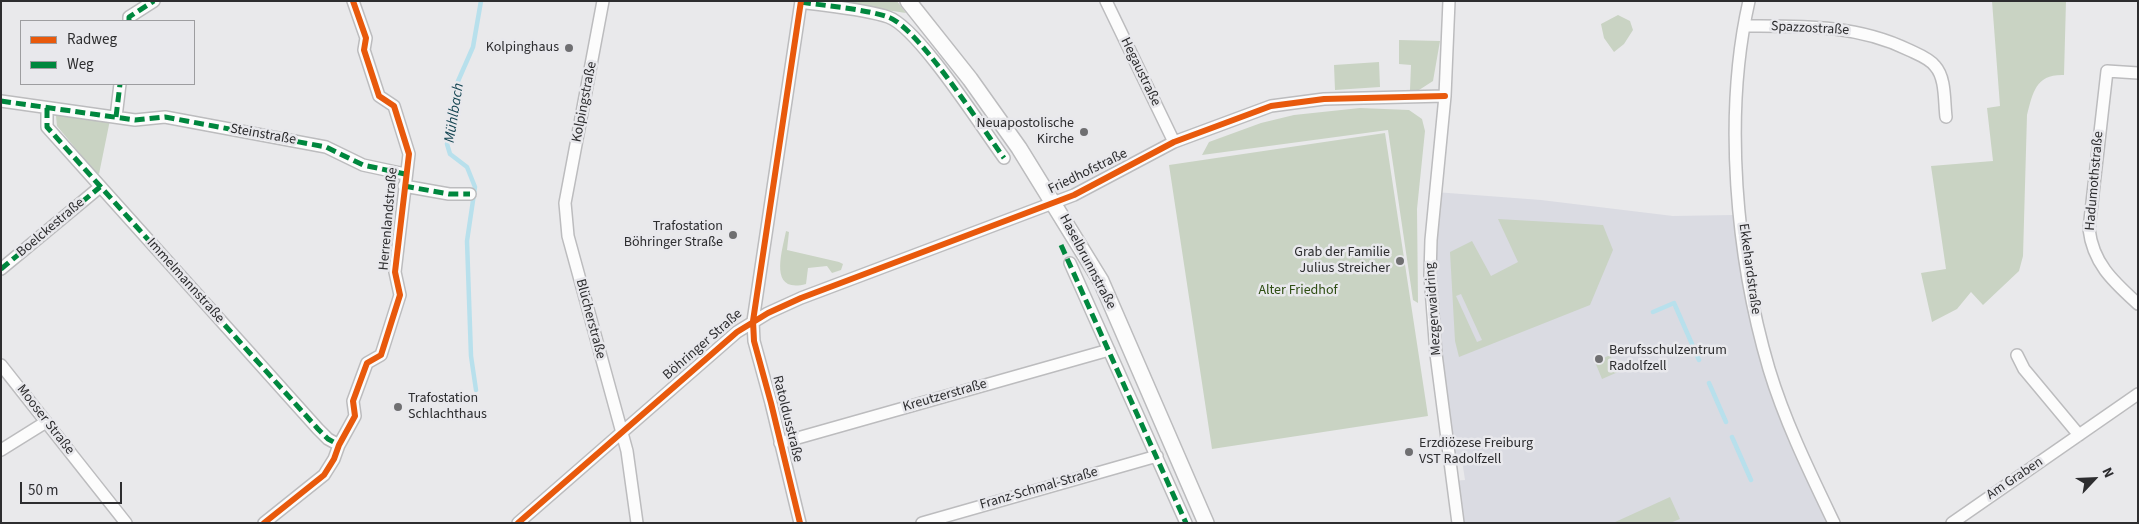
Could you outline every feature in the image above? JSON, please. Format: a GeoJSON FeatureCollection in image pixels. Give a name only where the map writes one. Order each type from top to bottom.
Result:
{"type":"FeatureCollection","features":[{"type":"Feature","properties":{"kind":"main road","name":"Haselbrunnstraße"},"geometry":{"type":"LineString","coordinates":[[908,1],[970,79],[1055,202],[1101,281],[1206,523]]}},
{"type":"Feature","properties":{"kind":"street"},"geometry":{"type":"LineString","coordinates":[[126,20],[154,1]]}},
{"type":"Feature","properties":{"kind":"street","name":"Herrenlandstraße"},"geometry":{"type":"LineString","coordinates":[[264,523],[324,475],[334,460],[339,445],[355,416],[353,401],[367,363],[382,355],[400,295],[395,272],[408,154],[403,131],[394,106],[379,96],[364,50],[366,38],[353,1]]}},
{"type":"Feature","properties":{"kind":"street","name":"Kolpingstraße"},"geometry":{"type":"LineString","coordinates":[[565,203],[603,1]]}},
{"type":"Feature","properties":{"kind":"street","name":"Hegaustraße"},"geometry":{"type":"LineString","coordinates":[[1106,1],[1174,142]]}},
{"type":"Feature","properties":{"kind":"street","name":"Mezgerwaidring"},"geometry":{"type":"LineString","coordinates":[[1449,1],[1445,96],[1431,240],[1430,275],[1437,363],[1458,523]]}},
{"type":"Feature","properties":{"kind":"street","name":"Ekkehardstraße"},"geometry":{"type":"LineString","coordinates":[[1749,1],[1736,90],[1735,140],[1750,289],[1769,369],[1780,403],[1834,523]]}},
{"type":"Feature","properties":{"kind":"street"},"geometry":{"type":"LineString","coordinates":[[801,2],[888,16],[904,25],[928,53],[1004,158]]}},
{"type":"Feature","properties":{"kind":"street","name":"Böhringer Straße"},"geometry":{"type":"LineString","coordinates":[[518,523],[622,434],[711,354],[753,321],[801,2]]}},
{"type":"Feature","properties":{"kind":"street","name":"Spazzostraße"},"geometry":{"type":"LineString","coordinates":[[1744,26],[1839,28],[1860,32],[1899,46],[1935,65],[1943,82],[1946,117]]}},
{"type":"Feature","properties":{"kind":"street","name":"Hadumothstraße"},"geometry":{"type":"LineString","coordinates":[[2138,73],[2107,71],[2089,229],[2093,250],[2104,271],[2138,304]]}},
{"type":"Feature","properties":{"kind":"street"},"geometry":{"type":"LineString","coordinates":[[116,117],[120,85]]}},
{"type":"Feature","properties":{"kind":"street","name":"Friedhofstraße"},"geometry":{"type":"LineString","coordinates":[[753,321],[801,298],[1055,202],[1174,142],[1271,106],[1299,101],[1445,96]]}},
{"type":"Feature","properties":{"kind":"street","name":"Steinstraße"},"geometry":{"type":"LineString","coordinates":[[1,101],[136,120],[165,117],[326,147],[362,165],[405,174]]}},
{"type":"Feature","properties":{"kind":"street","name":"Immelmannstraße"},"geometry":{"type":"LineString","coordinates":[[47,108],[46,127],[318,429],[328,439],[339,445]]}},
{"type":"Feature","properties":{"kind":"street"},"geometry":{"type":"LineString","coordinates":[[404,186],[449,194],[470,194]]}},
{"type":"Feature","properties":{"kind":"street","name":"Boelckestraße"},"geometry":{"type":"LineString","coordinates":[[1,269],[100,187]]}},
{"type":"Feature","properties":{"kind":"street","name":"Blücherstraße"},"geometry":{"type":"LineString","coordinates":[[565,203],[568,236],[627,450],[637,523]]}},
{"type":"Feature","properties":{"kind":"street","name":"Haselbrunnstraße"},"geometry":{"type":"LineString","coordinates":[[1070,263],[1186,523]]}},
{"type":"Feature","properties":{"kind":"street","name":"Ratoldusstraße"},"geometry":{"type":"LineString","coordinates":[[753,321],[754,342],[800,523]]}},
{"type":"Feature","properties":{"kind":"street","name":"Kreutzerstraße"},"geometry":{"type":"LineString","coordinates":[[780,443],[1110,350]]}},
{"type":"Feature","properties":{"kind":"street"},"geometry":{"type":"LineString","coordinates":[[2017,355],[2024,369],[2079,435]]}},
{"type":"Feature","properties":{"kind":"street","name":"Mooser Straße"},"geometry":{"type":"LineString","coordinates":[[1,365],[126,523]]}},
{"type":"Feature","properties":{"kind":"street","name":"Am Graben"},"geometry":{"type":"LineString","coordinates":[[1952,523],[2138,394]]}},
{"type":"Feature","properties":{"kind":"street"},"geometry":{"type":"LineString","coordinates":[[1,450],[46,422]]}},
{"type":"Feature","properties":{"kind":"street","name":"Franz-Schmal-Straße"},"geometry":{"type":"LineString","coordinates":[[922,523],[1156,456]]}},
{"type":"Feature","properties":{"kind":"shaded area","name":"Berufsschulzentrum Radolfzell"},"geometry":{"type":"Polygon","coordinates":[[[1435,192],[1541,200],[1673,216],[1733,215],[1745,288],[1828,523],[1460,523],[1452,481],[1465,480],[1462,460],[1449,461],[1432,309],[1435,192]]]}},
{"type":"Feature","properties":{"kind":"green space"},"geometry":{"type":"Polygon","coordinates":[[[826,1],[897,1],[906,13],[826,1]]]}},
{"type":"Feature","properties":{"kind":"green space"},"geometry":{"type":"Polygon","coordinates":[[[1992,1],[2066,1],[2064,75],[2055,75],[2047,78],[2037,86],[2027,115],[2023,256],[2019,271],[1983,305],[1971,292],[1957,309],[1932,322],[1921,273],[1946,269],[1931,166],[1993,161],[1987,108],[2000,106],[1992,1]]]}},
{"type":"Feature","properties":{"kind":"green space"},"geometry":{"type":"Polygon","coordinates":[[[1618,15],[1630,21],[1633,30],[1624,44],[1614,52],[1604,38],[1601,24],[1618,15]]]}},
{"type":"Feature","properties":{"kind":"green space"},"geometry":{"type":"Polygon","coordinates":[[[1399,40],[1440,41],[1433,81],[1419,90],[1410,90],[1411,65],[1399,64],[1399,40]]]}},
{"type":"Feature","properties":{"kind":"green space"},"geometry":{"type":"Polygon","coordinates":[[[1379,62],[1380,87],[1335,90],[1334,65],[1379,62]]]}},
{"type":"Feature","properties":{"kind":"green space"},"geometry":{"type":"Polygon","coordinates":[[[1360,108],[1409,110],[1422,119],[1425,131],[1417,209],[1418,303],[1413,300],[1388,130],[1202,155],[1209,142],[1261,123],[1294,115],[1360,108]]]}},
{"type":"Feature","properties":{"kind":"green space"},"geometry":{"type":"Polygon","coordinates":[[[60,113],[110,120],[99,174],[95,172],[57,126],[56,116],[60,113]]]}},
{"type":"Feature","properties":{"kind":"green space","name":"Alter Friedhof"},"geometry":{"type":"Polygon","coordinates":[[[1385,133],[1428,416],[1212,449],[1169,165],[1385,133]]]}},
{"type":"Feature","properties":{"kind":"green space"},"geometry":{"type":"Polygon","coordinates":[[[1498,219],[1603,225],[1613,250],[1590,305],[1459,357],[1455,341],[1450,252],[1472,241],[1491,276],[1518,262],[1498,219]],[[1461,294],[1456,296],[1477,342],[1482,340],[1461,294]]]}},
{"type":"Feature","properties":{"kind":"green space"},"geometry":{"type":"Polygon","coordinates":[[[786,231],[789,232],[787,250],[839,262],[843,264],[841,270],[832,273],[827,266],[808,268],[806,284],[794,285],[786,283],[780,269],[786,231]]]}},
{"type":"Feature","properties":{"kind":"green space"},"geometry":{"type":"Polygon","coordinates":[[[1610,355],[1618,372],[1602,379],[1595,362],[1610,355]]]}},
{"type":"Feature","properties":{"kind":"green space"},"geometry":{"type":"Polygon","coordinates":[[[1670,497],[1680,519],[1670,523],[1613,523],[1670,497]]]}},
{"type":"Feature","properties":{"kind":"waterway","name":"Mühlbach"},"geometry":{"type":"LineString","coordinates":[[476,390],[471,356],[467,241],[475,187],[467,167],[450,154],[447,144],[455,88],[473,47],[481,1]]}},
{"type":"Feature","properties":{"kind":"waterway"},"geometry":{"type":"LineString","coordinates":[[1653,312],[1674,303],[1699,360]]}},
{"type":"Feature","properties":{"kind":"waterway"},"geometry":{"type":"LineString","coordinates":[[1709,383],[1726,422]]}},
{"type":"Feature","properties":{"kind":"waterway"},"geometry":{"type":"LineString","coordinates":[[1732,437],[1751,480]]}},
{"type":"Feature","properties":{"kind":"marked path"},"geometry":{"type":"LineString","coordinates":[[129,20],[129,17],[154,1]]}},
{"type":"Feature","properties":{"kind":"marked path"},"geometry":{"type":"LineString","coordinates":[[801,2],[879,14],[901,25],[932,58],[1004,158]]}},
{"type":"Feature","properties":{"kind":"marked path"},"geometry":{"type":"LineString","coordinates":[[116,117],[120,85]]}},
{"type":"Feature","properties":{"kind":"marked path"},"geometry":{"type":"LineString","coordinates":[[1,101],[135,120],[165,117],[326,147],[363,165],[405,174]]}},
{"type":"Feature","properties":{"kind":"marked path"},"geometry":{"type":"LineString","coordinates":[[47,108],[47,127],[318,429],[328,439],[339,445]]}},
{"type":"Feature","properties":{"kind":"marked path"},"geometry":{"type":"LineString","coordinates":[[404,186],[449,194],[470,194]]}},
{"type":"Feature","properties":{"kind":"marked path"},"geometry":{"type":"LineString","coordinates":[[1,269],[100,187]]}},
{"type":"Feature","properties":{"kind":"marked path"},"geometry":{"type":"LineString","coordinates":[[1061,245],[1186,523]]}},
{"type":"Feature","properties":{"kind":"cycle path"},"geometry":{"type":"LineString","coordinates":[[264,523],[324,475],[334,459],[339,445],[355,416],[353,401],[367,363],[381,355],[400,295],[395,272],[409,154],[394,106],[379,96],[364,50],[366,38],[353,1]]}},
{"type":"Feature","properties":{"kind":"cycle path"},"geometry":{"type":"LineString","coordinates":[[800,523],[754,341],[753,321],[801,1]]}},
{"type":"Feature","properties":{"kind":"cycle path"},"geometry":{"type":"LineString","coordinates":[[518,523],[737,332],[768,313],[801,298],[1074,195],[1174,142],[1271,106],[1324,99],[1445,96]]}},
{"type":"Feature","properties":{"kind":"place","name":"Kolpinghaus"},"geometry":{"type":"Point","coordinates":[569,48]}},
{"type":"Feature","properties":{"kind":"place","name":"Neuapostolische Kirche"},"geometry":{"type":"Point","coordinates":[1084,132]}},
{"type":"Feature","properties":{"kind":"place","name":"Trafostation Böhringer Straße"},"geometry":{"type":"Point","coordinates":[733,235]}},
{"type":"Feature","properties":{"kind":"place","name":"Grab der Familie Julius Streicher"},"geometry":{"type":"Point","coordinates":[1400,261]}},
{"type":"Feature","properties":{"kind":"place","name":"Berufsschulzentrum Radolfzell"},"geometry":{"type":"Point","coordinates":[1599,359]}},
{"type":"Feature","properties":{"kind":"place","name":"Trafostation Schlachthaus"},"geometry":{"type":"Point","coordinates":[398,407]}},
{"type":"Feature","properties":{"kind":"place","name":"Erzdiözese Freiburg VST Radolfzell"},"geometry":{"type":"Point","coordinates":[1409,452]}}]}
